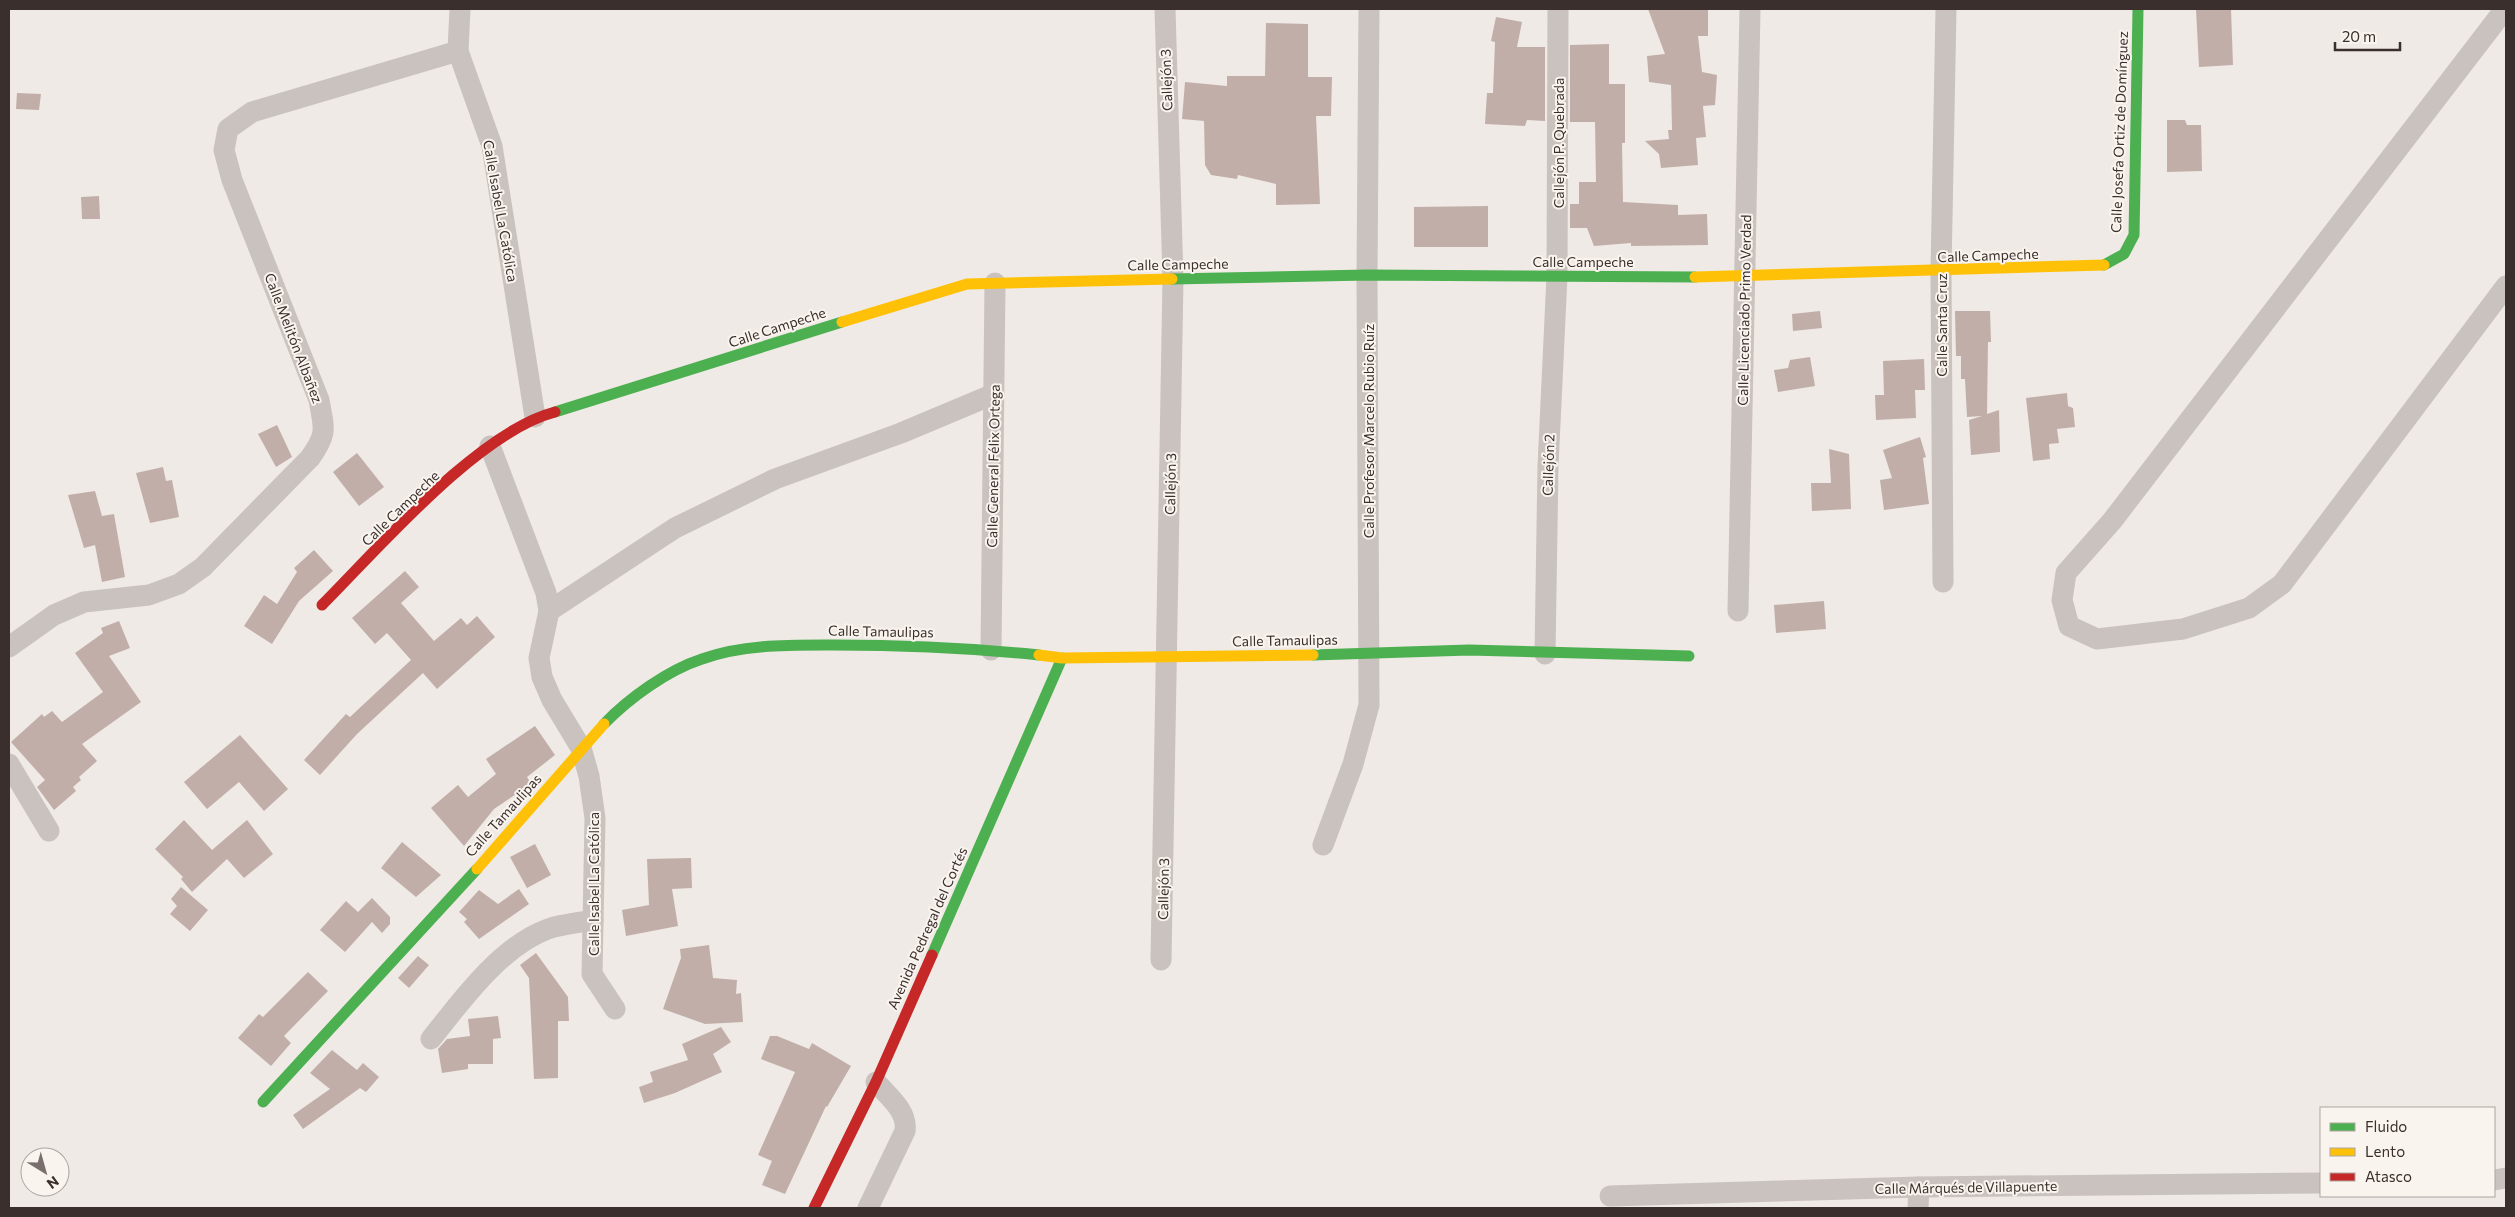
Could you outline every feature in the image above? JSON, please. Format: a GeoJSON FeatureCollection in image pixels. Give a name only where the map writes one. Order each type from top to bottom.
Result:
{"type":"FeatureCollection","features":[{"type":"Feature","properties":{"kind":"street","name":"Calle Isabel La Católica"},"geometry":{"type":"LineString","coordinates":[[460,9],[458,51],[492,146],[535,417]]}},
{"type":"Feature","properties":{"kind":"street","name":"Callejón 3"},"geometry":{"type":"LineString","coordinates":[[1162,960],[1173,279],[1165,9]]}},
{"type":"Feature","properties":{"kind":"street","name":"Calle Profesor Marcelo Rubio Ruíz"},"geometry":{"type":"LineString","coordinates":[[1323,845],[1366,721],[1370,704],[1367,275],[1369,9]]}},
{"type":"Feature","properties":{"kind":"street","name":"Callejón P. Quebrada"},"geometry":{"type":"LineString","coordinates":[[1557,276],[1558,9]]}},
{"type":"Feature","properties":{"kind":"street","name":"Calle Licenciado Primo Verdad"},"geometry":{"type":"LineString","coordinates":[[1738,612],[1750,9]]}},
{"type":"Feature","properties":{"kind":"street","name":"Calle Santa Cruz"},"geometry":{"type":"LineString","coordinates":[[1943,582],[1941,272],[1946,9]]}},
{"type":"Feature","properties":{"kind":"street","name":"Calle Josefa Ortiz de Domínguez"},"geometry":{"type":"LineString","coordinates":[[2124,254],[2134,235],[2138,9]]}},
{"type":"Feature","properties":{"kind":"street"},"geometry":{"type":"LineString","coordinates":[[2505,9],[2112,520],[2066,574],[2062,600],[2069,626],[2097,639],[2183,629],[2249,608],[2282,584],[2506,286]]}},
{"type":"Feature","properties":{"kind":"street","name":"Calle Melitón Albañez"},"geometry":{"type":"LineString","coordinates":[[9,647],[54,615],[84,602],[149,595],[179,584],[203,567],[310,458],[322,442],[324,430],[319,400],[232,180],[224,150],[228,129],[252,112],[458,51]]}},
{"type":"Feature","properties":{"kind":"street","name":"Calle Campeche"},"geometry":{"type":"LineString","coordinates":[[322,605],[435,492],[490,446],[535,417],[943,290],[968,284],[1367,275],[1744,277],[1941,272],[2102,266],[2124,254]]}},
{"type":"Feature","properties":{"kind":"street","name":"Callejón 2"},"geometry":{"type":"LineString","coordinates":[[1545,654],[1548,466],[1557,276]]}},
{"type":"Feature","properties":{"kind":"street","name":"Calle General Félix Ortega"},"geometry":{"type":"LineString","coordinates":[[991,650],[995,283]]}},
{"type":"Feature","properties":{"kind":"street"},"geometry":{"type":"LineString","coordinates":[[549,611],[676,528],[774,479],[901,433],[994,394]]}},
{"type":"Feature","properties":{"kind":"street","name":"Calle Isabel La Católica"},"geometry":{"type":"LineString","coordinates":[[490,446],[532,552],[546,593],[549,611],[538,658],[542,677],[580,748],[590,776],[595,818],[592,974],[615,1009]]}},
{"type":"Feature","properties":{"kind":"street","name":"Calle Tamaulipas"},"geometry":{"type":"LineString","coordinates":[[263,1102],[519,823],[580,748],[619,708],[647,687],[700,658],[732,650],[797,646],[866,645],[991,650],[1062,658],[1369,654],[1469,650],[1545,654],[1690,656]]}},
{"type":"Feature","properties":{"kind":"street","name":"Avenida Pedregal del Cortés"},"geometry":{"type":"LineString","coordinates":[[814,1208],[876,1082],[1062,658]]}},
{"type":"Feature","properties":{"kind":"street"},"geometry":{"type":"LineString","coordinates":[[9,764],[49,831]]}},
{"type":"Feature","properties":{"kind":"street"},"geometry":{"type":"LineString","coordinates":[[431,1039],[461,1000],[511,950],[548,929],[593,920]]}},
{"type":"Feature","properties":{"kind":"street"},"geometry":{"type":"LineString","coordinates":[[868,1208],[905,1131],[906,1121],[901,1111],[876,1082]]}},
{"type":"Feature","properties":{"kind":"street","name":"Calle Márqués de Villapuente"},"geometry":{"type":"LineString","coordinates":[[1610,1196],[1918,1198],[2320,1183]]}},
{"type":"Feature","properties":{"kind":"building"},"geometry":{"type":"Polygon","coordinates":[[[1648,9],[1708,9],[1708,36],[1698,36],[1702,72],[1717,75],[1715,105],[1703,106],[1706,137],[1696,138],[1698,165],[1661,168],[1659,154],[1645,141],[1669,139],[1668,130],[1672,130],[1671,85],[1649,82],[1647,56],[1665,54],[1648,9]]]}},
{"type":"Feature","properties":{"kind":"building"},"geometry":{"type":"Polygon","coordinates":[[[2196,9],[2231,9],[2233,65],[2199,67],[2196,9]]]}},
{"type":"Feature","properties":{"kind":"building"},"geometry":{"type":"Polygon","coordinates":[[[1496,17],[1522,22],[1517,47],[1545,47],[1545,121],[1527,120],[1525,126],[1485,124],[1487,93],[1493,93],[1495,42],[1491,41],[1496,17]]]}},
{"type":"Feature","properties":{"kind":"building"},"geometry":{"type":"Polygon","coordinates":[[[1266,23],[1308,24],[1308,77],[1332,77],[1331,116],[1316,116],[1320,204],[1276,205],[1276,184],[1238,175],[1237,179],[1211,175],[1205,165],[1204,121],[1182,119],[1185,82],[1227,86],[1227,76],[1265,76],[1266,23]]]}},
{"type":"Feature","properties":{"kind":"building"},"geometry":{"type":"Polygon","coordinates":[[[1609,44],[1609,84],[1625,84],[1625,143],[1622,143],[1623,202],[1678,205],[1678,215],[1707,214],[1708,245],[1631,246],[1631,243],[1594,246],[1587,228],[1570,228],[1570,204],[1579,204],[1579,182],[1596,182],[1595,122],[1570,122],[1570,45],[1609,44]]]}},
{"type":"Feature","properties":{"kind":"building"},"geometry":{"type":"Polygon","coordinates":[[[17,93],[41,94],[39,110],[16,109],[17,93]]]}},
{"type":"Feature","properties":{"kind":"building"},"geometry":{"type":"Polygon","coordinates":[[[2167,120],[2185,120],[2187,125],[2201,125],[2202,171],[2167,172],[2167,120]]]}},
{"type":"Feature","properties":{"kind":"building"},"geometry":{"type":"Polygon","coordinates":[[[99,196],[100,219],[82,219],[81,197],[99,196]]]}},
{"type":"Feature","properties":{"kind":"building"},"geometry":{"type":"Polygon","coordinates":[[[1488,206],[1488,247],[1414,247],[1414,207],[1488,206]]]}},
{"type":"Feature","properties":{"kind":"building"},"geometry":{"type":"Polygon","coordinates":[[[1820,311],[1822,328],[1793,331],[1792,314],[1820,311]]]}},
{"type":"Feature","properties":{"kind":"building"},"geometry":{"type":"Polygon","coordinates":[[[1955,311],[1990,311],[1991,342],[1988,342],[1987,414],[1999,410],[2000,452],[1971,455],[1969,420],[1982,416],[1967,417],[1965,379],[1961,379],[1961,356],[1956,356],[1955,311]]]}},
{"type":"Feature","properties":{"kind":"building"},"geometry":{"type":"Polygon","coordinates":[[[1810,357],[1815,386],[1778,392],[1774,370],[1788,368],[1790,360],[1810,357]]]}},
{"type":"Feature","properties":{"kind":"building"},"geometry":{"type":"Polygon","coordinates":[[[1924,359],[1925,390],[1915,390],[1916,418],[1876,420],[1875,395],[1884,395],[1883,361],[1924,359]]]}},
{"type":"Feature","properties":{"kind":"building"},"geometry":{"type":"Polygon","coordinates":[[[2067,393],[2068,406],[2073,408],[2075,427],[2057,429],[2059,443],[2049,444],[2050,459],[2033,461],[2026,398],[2067,393]]]}},
{"type":"Feature","properties":{"kind":"building"},"geometry":{"type":"Polygon","coordinates":[[[277,425],[292,457],[276,467],[258,434],[277,425]]]}},
{"type":"Feature","properties":{"kind":"building"},"geometry":{"type":"Polygon","coordinates":[[[1920,437],[1926,457],[1923,458],[1929,504],[1884,510],[1880,480],[1892,478],[1883,450],[1920,437]]]}},
{"type":"Feature","properties":{"kind":"building"},"geometry":{"type":"Polygon","coordinates":[[[1829,449],[1849,454],[1851,509],[1812,511],[1811,483],[1831,483],[1829,449]]]}},
{"type":"Feature","properties":{"kind":"building"},"geometry":{"type":"Polygon","coordinates":[[[357,453],[384,487],[359,506],[333,472],[357,453]]]}},
{"type":"Feature","properties":{"kind":"building"},"geometry":{"type":"Polygon","coordinates":[[[163,467],[166,481],[172,480],[179,517],[150,523],[136,473],[163,467]]]}},
{"type":"Feature","properties":{"kind":"building"},"geometry":{"type":"Polygon","coordinates":[[[95,491],[102,516],[114,514],[125,577],[102,582],[95,545],[84,548],[68,495],[95,491]]]}},
{"type":"Feature","properties":{"kind":"building"},"geometry":{"type":"Polygon","coordinates":[[[314,550],[333,571],[299,601],[272,644],[244,626],[264,595],[277,604],[297,572],[294,568],[314,550]]]}},
{"type":"Feature","properties":{"kind":"building"},"geometry":{"type":"Polygon","coordinates":[[[405,571],[419,587],[401,603],[434,641],[461,618],[467,625],[477,616],[495,637],[437,689],[423,673],[357,734],[320,775],[304,760],[346,714],[350,717],[411,660],[387,633],[375,644],[352,618],[405,571]]]}},
{"type":"Feature","properties":{"kind":"building"},"geometry":{"type":"Polygon","coordinates":[[[1824,601],[1826,629],[1776,633],[1774,605],[1824,601]]]}},
{"type":"Feature","properties":{"kind":"building"},"geometry":{"type":"Polygon","coordinates":[[[119,621],[130,648],[109,656],[141,702],[82,744],[97,761],[79,777],[81,780],[73,787],[76,791],[54,810],[37,787],[45,780],[11,742],[42,714],[44,717],[52,711],[62,722],[103,692],[75,653],[103,633],[101,628],[119,621]]]}},
{"type":"Feature","properties":{"kind":"building"},"geometry":{"type":"Polygon","coordinates":[[[535,726],[555,755],[527,777],[531,784],[494,809],[464,846],[431,808],[458,785],[468,797],[496,774],[486,759],[535,726]]]}},
{"type":"Feature","properties":{"kind":"building"},"geometry":{"type":"Polygon","coordinates":[[[240,735],[288,789],[264,811],[239,782],[207,809],[184,782],[240,735]]]}},
{"type":"Feature","properties":{"kind":"building"},"geometry":{"type":"Polygon","coordinates":[[[184,820],[212,850],[247,820],[273,854],[244,878],[227,859],[192,892],[181,879],[183,877],[155,849],[184,820]]]}},
{"type":"Feature","properties":{"kind":"building"},"geometry":{"type":"Polygon","coordinates":[[[402,842],[441,875],[416,897],[381,868],[402,842]]]}},
{"type":"Feature","properties":{"kind":"building"},"geometry":{"type":"Polygon","coordinates":[[[535,844],[551,875],[527,888],[510,857],[535,844]]]}},
{"type":"Feature","properties":{"kind":"building"},"geometry":{"type":"Polygon","coordinates":[[[691,858],[692,888],[672,889],[678,926],[626,936],[622,910],[649,905],[647,859],[691,858]]]}},
{"type":"Feature","properties":{"kind":"building"},"geometry":{"type":"Polygon","coordinates":[[[181,887],[208,910],[190,931],[170,914],[177,906],[171,899],[181,887]]]}},
{"type":"Feature","properties":{"kind":"building"},"geometry":{"type":"Polygon","coordinates":[[[519,889],[529,904],[479,939],[464,922],[467,919],[459,912],[479,890],[498,904],[519,889]]]}},
{"type":"Feature","properties":{"kind":"building"},"geometry":{"type":"Polygon","coordinates":[[[372,898],[390,917],[390,924],[382,933],[372,922],[345,952],[320,930],[346,901],[358,912],[372,898]]]}},
{"type":"Feature","properties":{"kind":"building"},"geometry":{"type":"Polygon","coordinates":[[[709,945],[713,978],[737,980],[736,994],[741,993],[743,1022],[705,1024],[663,1009],[681,958],[680,949],[709,945]]]}},
{"type":"Feature","properties":{"kind":"building"},"geometry":{"type":"Polygon","coordinates":[[[536,953],[568,997],[569,1021],[558,1021],[558,1078],[534,1079],[529,978],[520,965],[536,953]]]}},
{"type":"Feature","properties":{"kind":"building"},"geometry":{"type":"Polygon","coordinates":[[[418,956],[429,965],[409,988],[398,978],[418,956]]]}},
{"type":"Feature","properties":{"kind":"building"},"geometry":{"type":"Polygon","coordinates":[[[308,972],[328,991],[284,1036],[291,1043],[271,1066],[238,1038],[259,1014],[263,1017],[308,972]]]}},
{"type":"Feature","properties":{"kind":"building"},"geometry":{"type":"Polygon","coordinates":[[[498,1016],[501,1038],[493,1039],[493,1064],[468,1064],[468,1069],[442,1073],[438,1049],[447,1039],[470,1036],[468,1019],[498,1016]]]}},
{"type":"Feature","properties":{"kind":"building"},"geometry":{"type":"Polygon","coordinates":[[[721,1027],[731,1042],[713,1054],[722,1072],[675,1093],[644,1103],[639,1087],[653,1082],[650,1072],[688,1060],[682,1044],[721,1027]]]}},
{"type":"Feature","properties":{"kind":"building"},"geometry":{"type":"Polygon","coordinates":[[[770,1036],[777,1036],[809,1049],[812,1043],[851,1066],[826,1106],[785,1194],[762,1185],[772,1161],[758,1155],[795,1072],[761,1059],[770,1036]]]}},
{"type":"Feature","properties":{"kind":"building"},"geometry":{"type":"Polygon","coordinates":[[[332,1050],[357,1070],[363,1063],[379,1077],[366,1092],[360,1088],[303,1129],[293,1115],[330,1089],[310,1073],[332,1050]]]}},
{"type":"Feature","properties":{"kind":"traffic: fast"},"geometry":{"type":"LineString","coordinates":[[2104,265],[2124,254],[2134,235],[2138,9]]}},
{"type":"Feature","properties":{"kind":"traffic: fast"},"geometry":{"type":"LineString","coordinates":[[1172,279],[1367,275],[1695,277]]}},
{"type":"Feature","properties":{"kind":"traffic: fast"},"geometry":{"type":"LineString","coordinates":[[555,412],[842,322]]}},
{"type":"Feature","properties":{"kind":"traffic: fast"},"geometry":{"type":"LineString","coordinates":[[604,724],[625,704],[676,670],[702,659],[734,650],[784,645],[860,645],[911,646],[1039,655]]}},
{"type":"Feature","properties":{"kind":"traffic: fast"},"geometry":{"type":"LineString","coordinates":[[1313,655],[1469,650],[1689,656]]}},
{"type":"Feature","properties":{"kind":"traffic: fast"},"geometry":{"type":"LineString","coordinates":[[932,955],[1062,658]]}},
{"type":"Feature","properties":{"kind":"traffic: fast"},"geometry":{"type":"LineString","coordinates":[[263,1102],[477,869]]}},
{"type":"Feature","properties":{"kind":"traffic: slow"},"geometry":{"type":"LineString","coordinates":[[1695,277],[2104,265]]}},
{"type":"Feature","properties":{"kind":"traffic: slow"},"geometry":{"type":"LineString","coordinates":[[842,322],[967,284],[1172,279]]}},
{"type":"Feature","properties":{"kind":"traffic: slow"},"geometry":{"type":"LineString","coordinates":[[1039,655],[1062,658],[1313,655]]}},
{"type":"Feature","properties":{"kind":"traffic: slow"},"geometry":{"type":"LineString","coordinates":[[477,869],[604,724]]}},
{"type":"Feature","properties":{"kind":"traffic: jam"},"geometry":{"type":"LineString","coordinates":[[322,605],[400,524],[462,467],[494,443],[525,424],[555,412]]}},
{"type":"Feature","properties":{"kind":"traffic: jam"},"geometry":{"type":"LineString","coordinates":[[814,1208],[876,1082],[932,955]]}}]}
